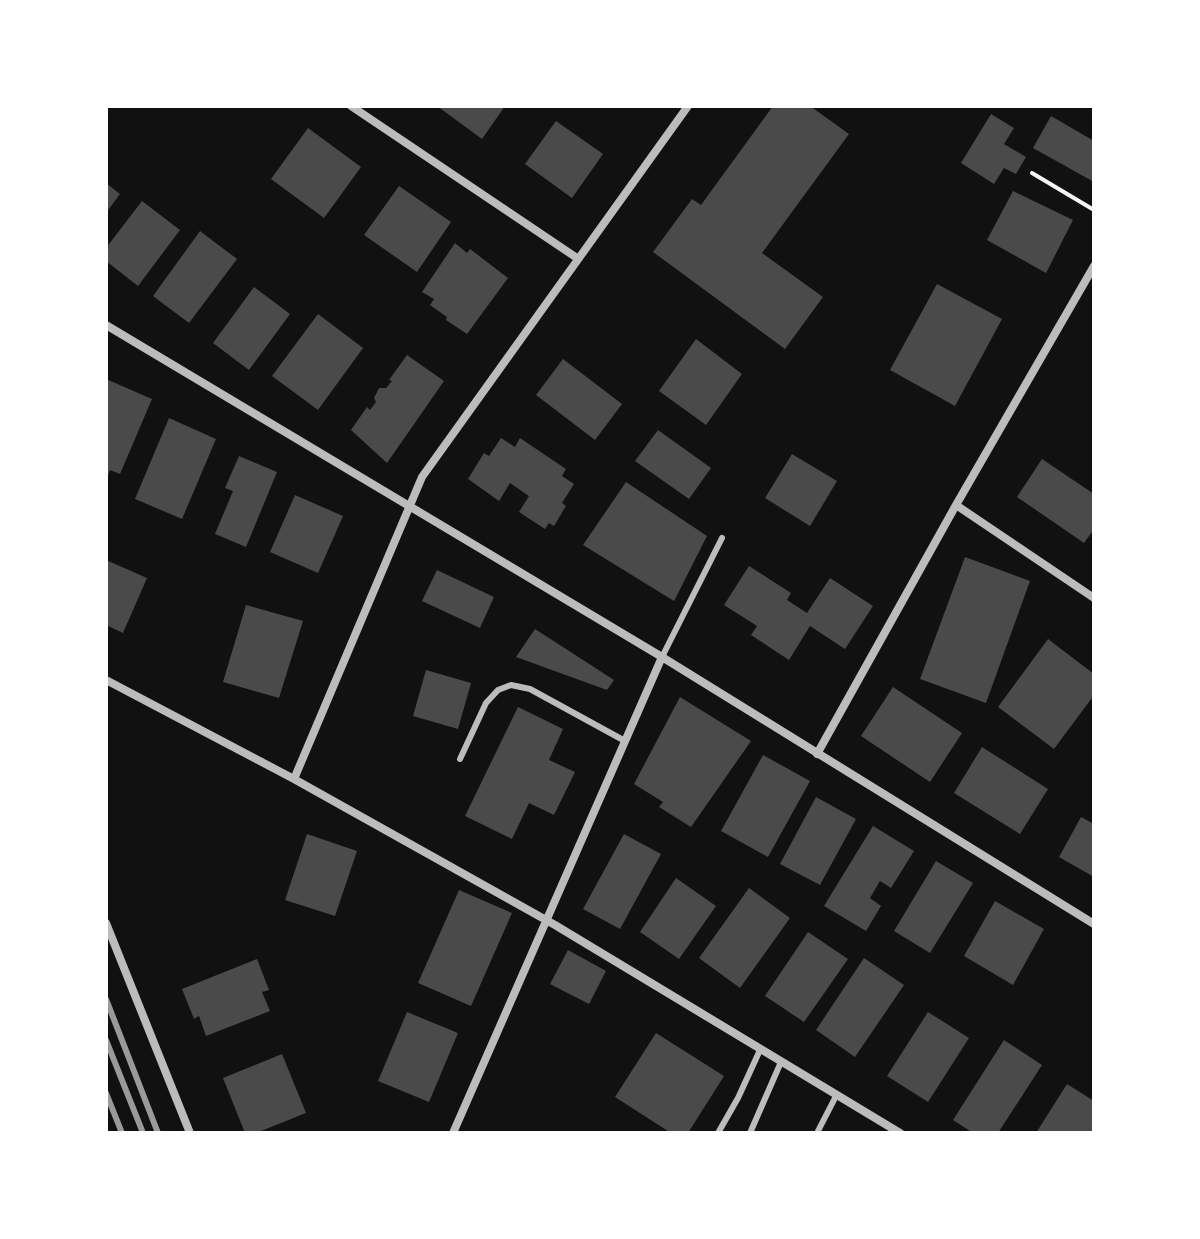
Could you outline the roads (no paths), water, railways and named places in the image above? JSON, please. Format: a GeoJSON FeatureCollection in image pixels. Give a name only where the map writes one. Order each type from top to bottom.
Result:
{"type":"FeatureCollection","features":[{"type":"Feature","properties":{"kind":"street"},"geometry":{"type":"LineString","coordinates":[[351,106],[577,258]]}},
{"type":"Feature","properties":{"kind":"street"},"geometry":{"type":"LineString","coordinates":[[294,779],[408,505],[435,457],[688,106]]}},
{"type":"Feature","properties":{"kind":"street"},"geometry":{"type":"LineString","coordinates":[[817,754],[956,505],[1092,273]]}},
{"type":"Feature","properties":{"kind":"street"},"geometry":{"type":"LineString","coordinates":[[106,325],[662,657],[1094,924]]}},
{"type":"Feature","properties":{"kind":"street"},"geometry":{"type":"LineString","coordinates":[[956,505],[1094,598]]}},
{"type":"Feature","properties":{"kind":"street"},"geometry":{"type":"LineString","coordinates":[[453,1133],[662,657]]}},
{"type":"Feature","properties":{"kind":"street"},"geometry":{"type":"LineString","coordinates":[[106,680],[294,779],[545,920],[900,1133]]}},
{"type":"Feature","properties":{"kind":"street"},"geometry":{"type":"LineString","coordinates":[[106,923],[190,1133]]}},
{"type":"Feature","properties":{"kind":"lane"},"geometry":{"type":"LineString","coordinates":[[662,657],[722,538]]}},
{"type":"Feature","properties":{"kind":"lane"},"geometry":{"type":"LineString","coordinates":[[460,759],[486,703],[498,690],[511,685],[530,689],[625,741]]}},
{"type":"Feature","properties":{"kind":"lane"},"geometry":{"type":"LineString","coordinates":[[718,1133],[760,1050]]}},
{"type":"Feature","properties":{"kind":"lane"},"geometry":{"type":"LineString","coordinates":[[750,1133],[781,1062]]}},
{"type":"Feature","properties":{"kind":"lane"},"geometry":{"type":"LineString","coordinates":[[817,1133],[836,1096]]}},
{"type":"Feature","properties":{"kind":"railway"},"geometry":{"type":"LineString","coordinates":[[106,999],[158,1133]]}},
{"type":"Feature","properties":{"kind":"railway"},"geometry":{"type":"LineString","coordinates":[[106,1040],[143,1133]]}},
{"type":"Feature","properties":{"kind":"railway"},"geometry":{"type":"LineString","coordinates":[[106,1093],[122,1133]]}}]}
